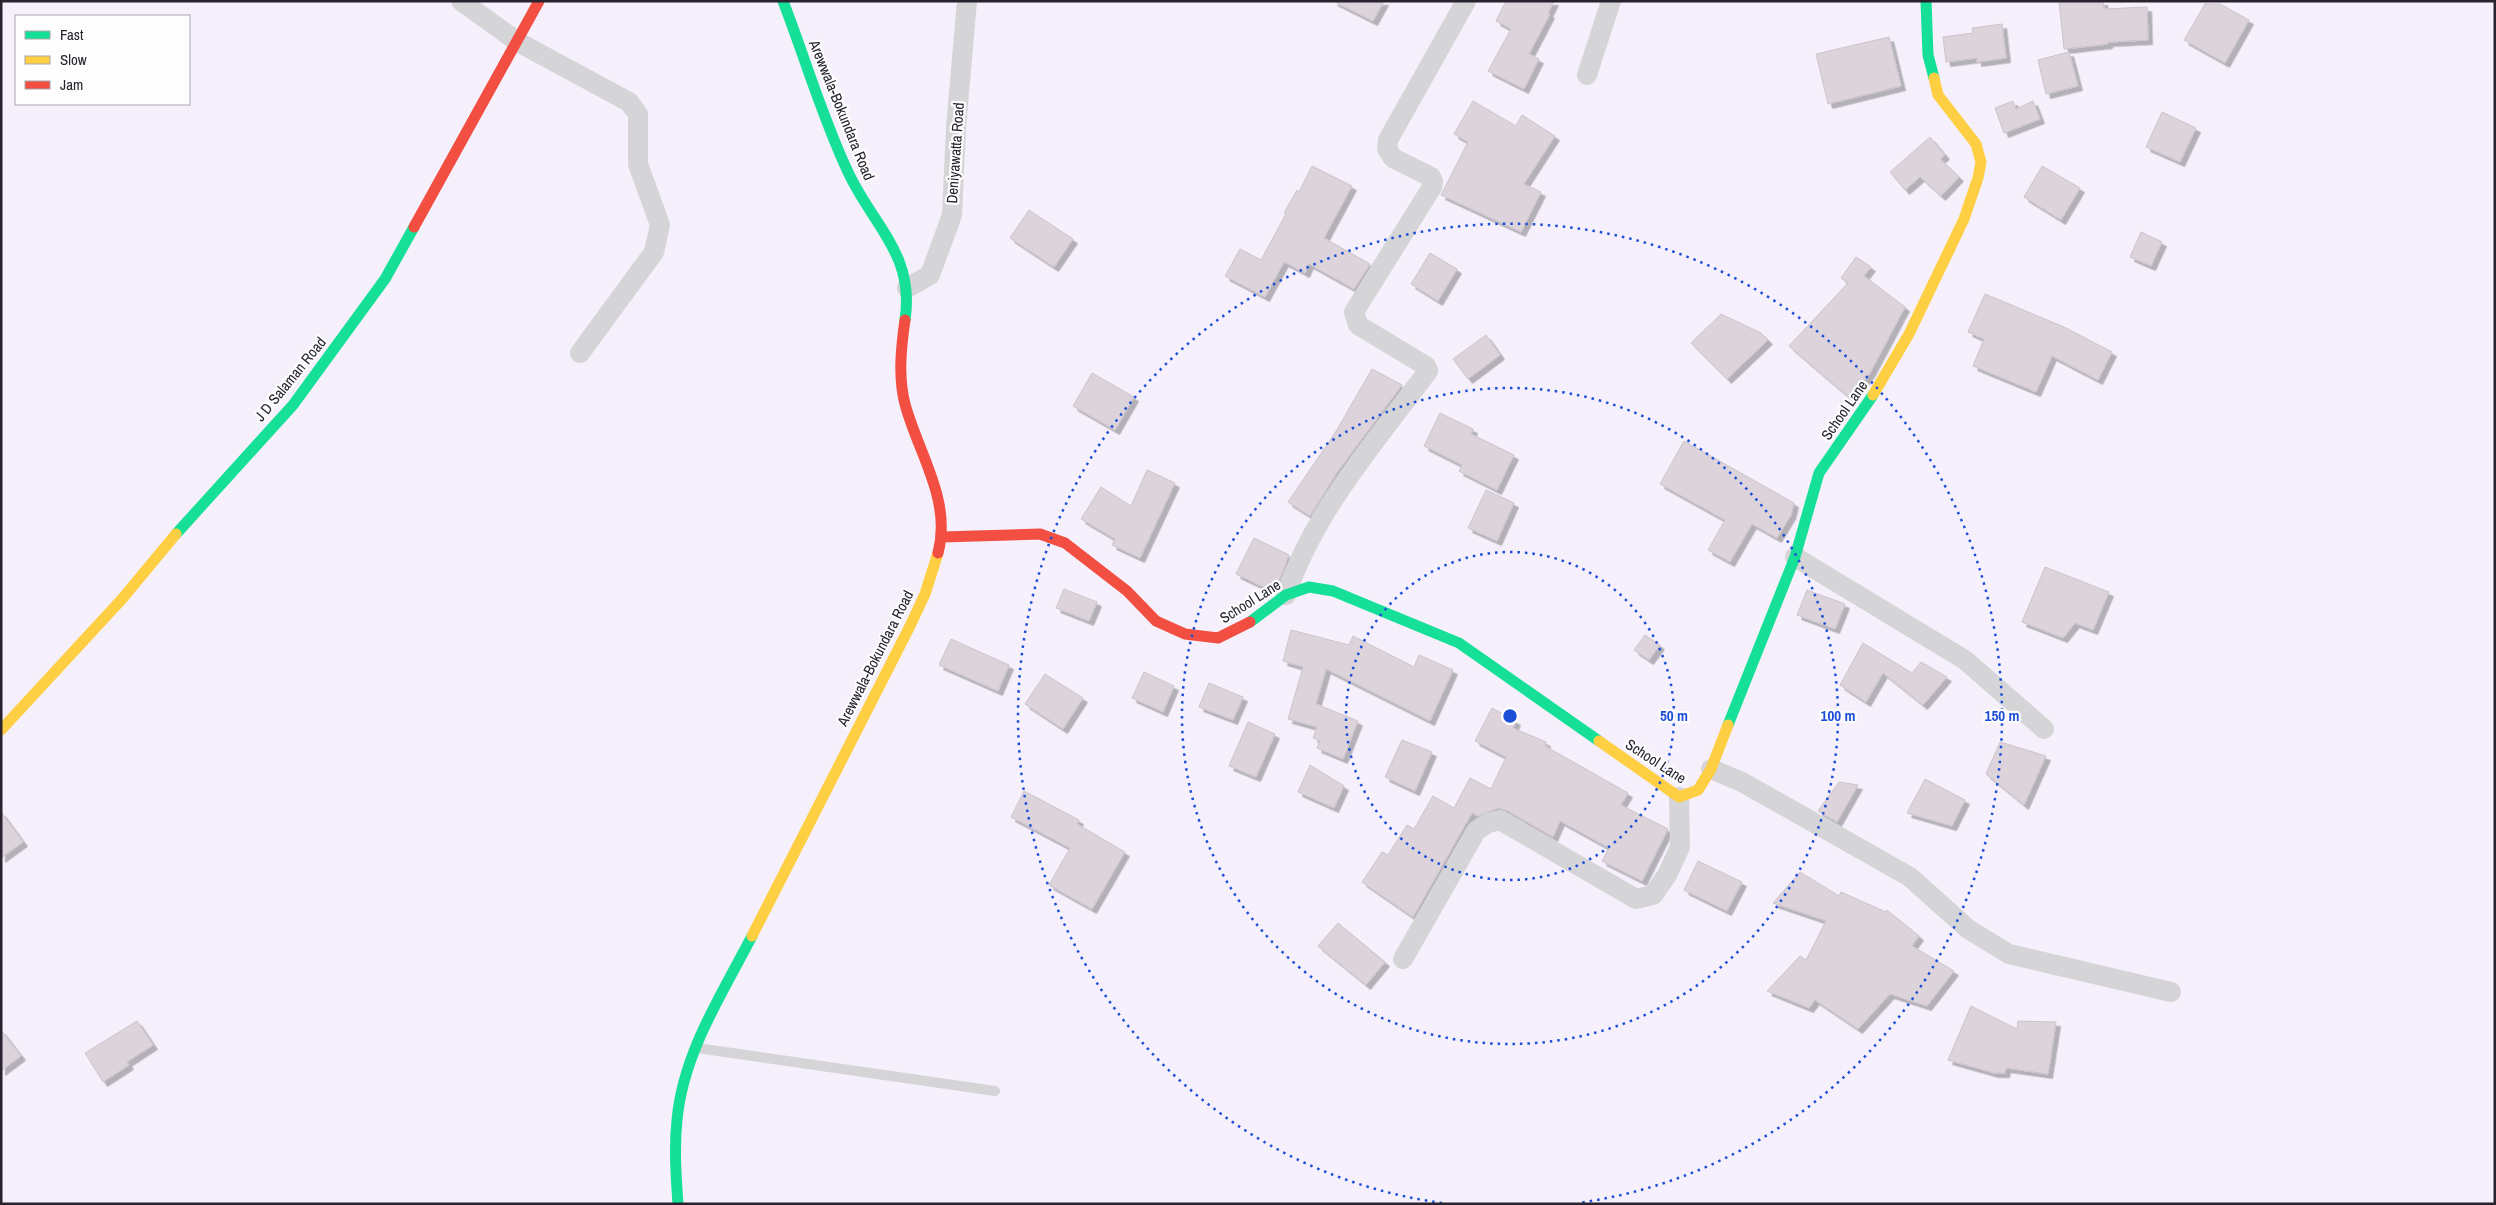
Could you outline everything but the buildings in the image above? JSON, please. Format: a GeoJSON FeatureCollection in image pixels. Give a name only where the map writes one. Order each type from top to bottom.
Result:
{"type":"FeatureCollection","features":[{"type":"Feature","properties":{"kind":"street"},"geometry":{"type":"LineString","coordinates":[[461,1],[518,42],[629,102],[638,114],[638,164],[660,225],[654,252],[580,353]]}},
{"type":"Feature","properties":{"kind":"street","name":"J D Salaman Road"},"geometry":{"type":"LineString","coordinates":[[1,730],[64,663],[202,503],[293,405],[385,279],[539,1]]}},
{"type":"Feature","properties":{"kind":"street","name":"Arewwala-Bokundara Road"},"geometry":{"type":"LineString","coordinates":[[678,1204],[676,1186],[676,1121],[682,1086],[694,1048],[726,981],[766,909],[826,786],[913,623],[929,582],[942,537],[941,508],[936,485],[904,400],[901,366],[907,288],[897,255],[849,173],[783,1]]}},
{"type":"Feature","properties":{"kind":"street","name":"Deniyawatta Road"},"geometry":{"type":"LineString","coordinates":[[907,288],[930,274],[952,215],[956,127],[967,1]]}},
{"type":"Feature","properties":{"kind":"street"},"geometry":{"type":"LineString","coordinates":[[1286,595],[1308,540],[1349,477],[1428,371],[1426,366],[1358,325],[1354,312],[1432,187],[1434,181],[1431,176],[1393,158],[1387,149],[1388,140],[1466,1]]}},
{"type":"Feature","properties":{"kind":"street"},"geometry":{"type":"LineString","coordinates":[[1587,75],[1611,1]]}},
{"type":"Feature","properties":{"kind":"street","name":"School Lane"},"geometry":{"type":"LineString","coordinates":[[942,537],[1040,534],[1065,542],[1112,579],[1156,620],[1184,634],[1218,638],[1245,626],[1286,595],[1309,586],[1333,591],[1459,643],[1678,797],[1698,790],[1711,769],[1795,558],[1819,472],[1883,381],[1909,334],[1964,219],[1978,178],[1981,162],[1976,144],[1938,95],[1928,55],[1926,1]]}},
{"type":"Feature","properties":{"kind":"street"},"geometry":{"type":"LineString","coordinates":[[1795,558],[1965,660],[2044,729]]}},
{"type":"Feature","properties":{"kind":"street"},"geometry":{"type":"LineString","coordinates":[[1711,769],[1742,782],[1910,877],[1968,929],[2009,954],[2171,992]]}},
{"type":"Feature","properties":{"kind":"street"},"geometry":{"type":"LineString","coordinates":[[1403,959],[1476,831],[1488,823],[1500,820],[1636,899],[1653,895],[1667,875],[1680,847],[1678,797]]}},
{"type":"Feature","properties":{"kind":"lane"},"geometry":{"type":"LineString","coordinates":[[694,1048],[995,1091]]}},
{"type":"Feature","properties":{"kind":"traffic: fast"},"geometry":{"type":"LineString","coordinates":[[783,1],[822,109],[848,172],[898,258],[904,277],[906,297],[905,320]]}},
{"type":"Feature","properties":{"kind":"traffic: fast"},"geometry":{"type":"LineString","coordinates":[[1926,1],[1928,55],[1934,78]]}},
{"type":"Feature","properties":{"kind":"traffic: fast"},"geometry":{"type":"LineString","coordinates":[[176,534],[293,405],[385,279],[414,227]]}},
{"type":"Feature","properties":{"kind":"traffic: fast"},"geometry":{"type":"LineString","coordinates":[[1728,725],[1795,557],[1819,473],[1873,395]]}},
{"type":"Feature","properties":{"kind":"traffic: fast"},"geometry":{"type":"LineString","coordinates":[[1250,622],[1286,595],[1309,587],[1333,591],[1459,643],[1599,741]]}},
{"type":"Feature","properties":{"kind":"traffic: fast"},"geometry":{"type":"LineString","coordinates":[[678,1204],[676,1130],[687,1071],[695,1048],[717,1002],[752,936]]}},
{"type":"Feature","properties":{"kind":"traffic: slow"},"geometry":{"type":"LineString","coordinates":[[1873,395],[1909,334],[1964,219],[1978,178],[1981,162],[1976,144],[1938,95],[1934,78]]}},
{"type":"Feature","properties":{"kind":"traffic: slow"},"geometry":{"type":"LineString","coordinates":[[1,730],[122,599],[176,534]]}},
{"type":"Feature","properties":{"kind":"traffic: slow"},"geometry":{"type":"LineString","coordinates":[[752,936],[910,626],[925,594],[938,553]]}},
{"type":"Feature","properties":{"kind":"traffic: slow"},"geometry":{"type":"LineString","coordinates":[[1599,741],[1679,797],[1698,790],[1711,769],[1728,725]]}},
{"type":"Feature","properties":{"kind":"traffic: jam"},"geometry":{"type":"LineString","coordinates":[[414,227],[539,1]]}},
{"type":"Feature","properties":{"kind":"traffic: jam"},"geometry":{"type":"LineString","coordinates":[[905,320],[902,341],[901,383],[905,404],[937,495],[941,514],[938,553]]}},
{"type":"Feature","properties":{"kind":"traffic: jam"},"geometry":{"type":"LineString","coordinates":[[942,537],[1040,534],[1065,543],[1127,591],[1156,621],[1185,634],[1218,638],[1250,622]]}}]}
